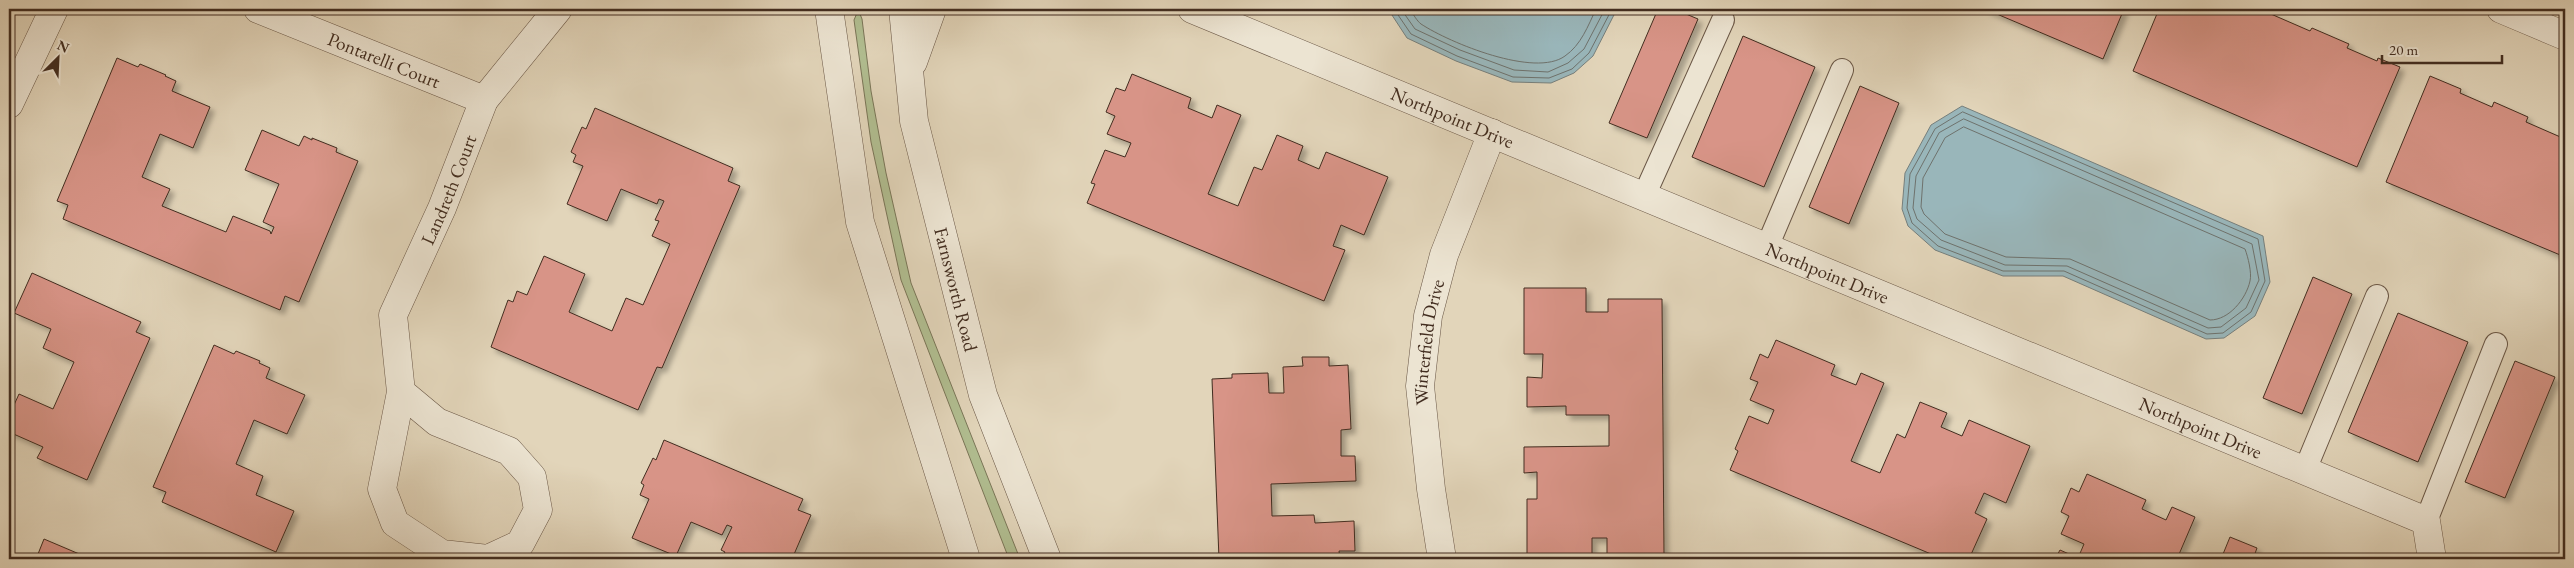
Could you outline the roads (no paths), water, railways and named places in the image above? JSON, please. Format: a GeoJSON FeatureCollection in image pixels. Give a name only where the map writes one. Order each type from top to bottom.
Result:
{"type":"FeatureCollection","features":[{"type":"Feature","properties":{"kind":"street"},"geometry":{"type":"LineString","coordinates":[[9,104],[54,9]]}},
{"type":"Feature","properties":{"kind":"street","name":"Pontarelli Court"},"geometry":{"type":"LineString","coordinates":[[258,9],[484,100]]}},
{"type":"Feature","properties":{"kind":"street","name":"Landreth Court"},"geometry":{"type":"LineString","coordinates":[[401,392],[437,422],[509,451],[532,477],[538,510],[520,544],[488,558],[442,554],[395,523],[382,489],[401,392],[394,315],[442,208],[484,100],[558,9]]}},
{"type":"Feature","properties":{"kind":"street"},"geometry":{"type":"LineString","coordinates":[[829,9],[860,222],[966,559]]}},
{"type":"Feature","properties":{"kind":"street","name":"Farnsworth Road"},"geometry":{"type":"LineString","coordinates":[[903,9],[914,120],[983,395],[1047,559]]}},
{"type":"Feature","properties":{"kind":"street"},"geometry":{"type":"LineString","coordinates":[[909,76],[927,18],[932,9]]}},
{"type":"Feature","properties":{"kind":"street","name":"Northpoint Drive"},"geometry":{"type":"LineString","coordinates":[[1192,9],[2426,521]]}},
{"type":"Feature","properties":{"kind":"street"},"geometry":{"type":"LineString","coordinates":[[2501,9],[2565,36]]}},
{"type":"Feature","properties":{"kind":"street","name":"Winterfield Drive"},"geometry":{"type":"LineString","coordinates":[[1442,559],[1431,489],[1420,386],[1428,316],[1444,255],[1492,133]]}},
{"type":"Feature","properties":{"kind":"street"},"geometry":{"type":"LineString","coordinates":[[2426,521],[2432,559]]}},
{"type":"Feature","properties":{"kind":"lane"},"geometry":{"type":"LineString","coordinates":[[1644,196],[1723,20]]}},
{"type":"Feature","properties":{"kind":"lane"},"geometry":{"type":"LineString","coordinates":[[1767,248],[1842,70]]}},
{"type":"Feature","properties":{"kind":"lane"},"geometry":{"type":"LineString","coordinates":[[2305,470],[2377,296]]}},
{"type":"Feature","properties":{"kind":"lane"},"geometry":{"type":"LineString","coordinates":[[2426,521],[2496,344]]}},
{"type":"Feature","properties":{"kind":"water"},"geometry":{"type":"Polygon","coordinates":[[[1388,9],[1617,9],[1593,56],[1574,73],[1551,83],[1512,82],[1456,61],[1407,38],[1388,9]]]}},
{"type":"Feature","properties":{"kind":"water"},"geometry":{"type":"Polygon","coordinates":[[[1962,106],[2263,236],[2270,282],[2255,316],[2224,338],[2206,339],[2063,276],[2003,276],[1935,250],[1908,226],[1902,209],[1905,173],[1931,125],[1962,106]]]}}]}
